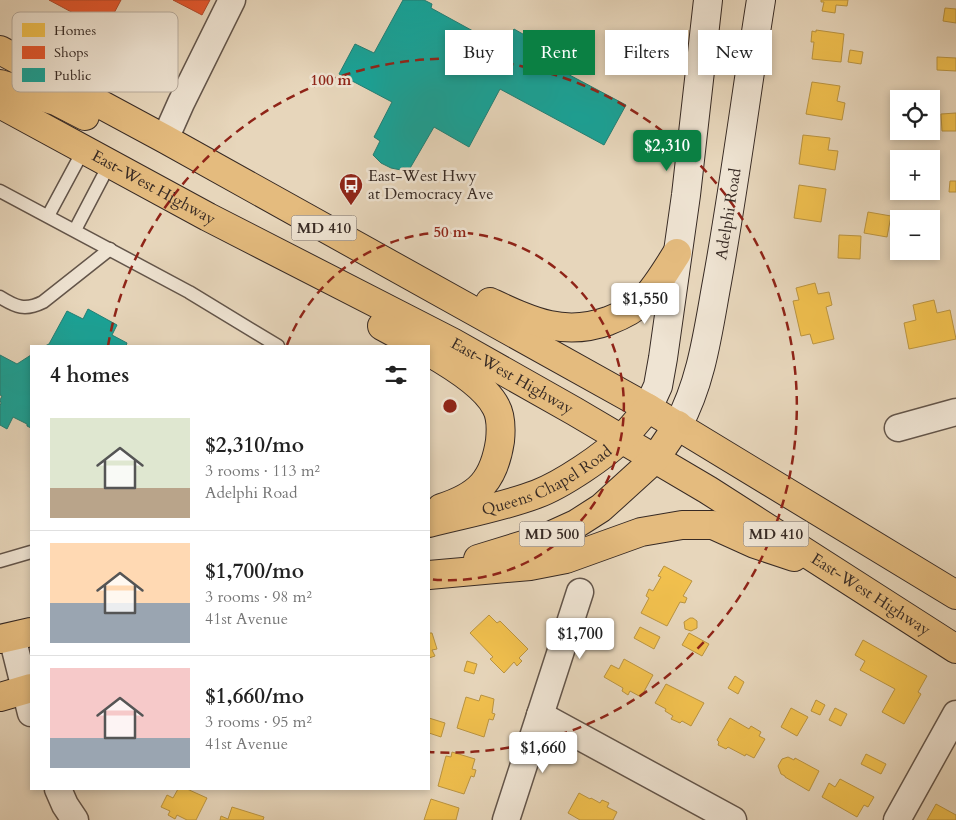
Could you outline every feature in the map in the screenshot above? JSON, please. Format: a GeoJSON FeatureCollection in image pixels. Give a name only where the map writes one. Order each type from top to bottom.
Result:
{"type":"FeatureCollection","features":[{"type":"Feature","properties":{"kind":"main road"},"geometry":{"type":"LineString","coordinates":[[648,408],[658,386],[678,253],[708,0]]}},
{"type":"Feature","properties":{"kind":"main road","name":"Adelphi Road"},"geometry":{"type":"LineString","coordinates":[[678,425],[696,382],[705,346],[729,216],[761,0]]}},
{"type":"Feature","properties":{"kind":"main road","name":"MD 410"},"geometry":{"type":"LineString","coordinates":[[0,50],[12,56]]}},
{"type":"Feature","properties":{"kind":"main road"},"geometry":{"type":"LineString","coordinates":[[0,84],[12,88]]}},
{"type":"Feature","properties":{"kind":"main road"},"geometry":{"type":"LineString","coordinates":[[26,92],[56,101],[132,141],[150,143],[165,139]]}},
{"type":"Feature","properties":{"kind":"main road","name":"MD 410"},"geometry":{"type":"LineString","coordinates":[[78,92],[678,425],[956,595]]}},
{"type":"Feature","properties":{"kind":"main road","name":"East-West Highway"},"geometry":{"type":"LineString","coordinates":[[0,104],[208,216],[452,342],[622,438],[708,490],[956,649]]}},
{"type":"Feature","properties":{"kind":"main road"},"geometry":{"type":"LineString","coordinates":[[285,206],[528,319],[565,328],[598,324],[624,315],[643,301],[678,253]]}},
{"type":"Feature","properties":{"kind":"main road"},"geometry":{"type":"LineString","coordinates":[[208,216],[273,266],[417,345]]}},
{"type":"Feature","properties":{"kind":"main road"},"geometry":{"type":"LineString","coordinates":[[430,353],[445,361],[483,390],[497,408],[501,432],[492,474],[481,487],[455,503],[430,512]]}},
{"type":"Feature","properties":{"kind":"main road","name":"Queens Chapel Road"},"geometry":{"type":"LineString","coordinates":[[430,523],[537,494],[597,458],[622,438],[648,408]]}},
{"type":"Feature","properties":{"kind":"main road","name":"MD 500"},"geometry":{"type":"LineString","coordinates":[[430,574],[497,554],[576,524],[601,508],[655,459],[678,425]]}},
{"type":"Feature","properties":{"kind":"main road"},"geometry":{"type":"LineString","coordinates":[[430,574],[530,566],[566,559],[649,529],[682,525],[713,525],[755,544],[797,558],[897,610]]}},
{"type":"Feature","properties":{"kind":"street"},"geometry":{"type":"LineString","coordinates":[[165,139],[181,102],[232,0]]}},
{"type":"Feature","properties":{"kind":"street"},"geometry":{"type":"LineString","coordinates":[[898,428],[956,412]]}},
{"type":"Feature","properties":{"kind":"street"},"geometry":{"type":"LineString","coordinates":[[506,820],[580,592]]}},
{"type":"Feature","properties":{"kind":"street"},"geometry":{"type":"LineString","coordinates":[[14,636],[22,697]]}},
{"type":"Feature","properties":{"kind":"street"},"geometry":{"type":"LineString","coordinates":[[897,820],[956,714]]}},
{"type":"Feature","properties":{"kind":"street"},"geometry":{"type":"LineString","coordinates":[[540,715],[733,820]]}},
{"type":"Feature","properties":{"kind":"street"},"geometry":{"type":"LineString","coordinates":[[58,790],[65,805],[75,820]]}},
{"type":"Feature","properties":{"kind":"lane"},"geometry":{"type":"LineString","coordinates":[[48,216],[84,149]]}},
{"type":"Feature","properties":{"kind":"lane"},"geometry":{"type":"LineString","coordinates":[[75,230],[110,163]]}},
{"type":"Feature","properties":{"kind":"lane"},"geometry":{"type":"LineString","coordinates":[[0,191],[189,292],[276,345]]}},
{"type":"Feature","properties":{"kind":"lane"},"geometry":{"type":"LineString","coordinates":[[0,297],[15,306],[32,308],[43,302],[110,249]]}},
{"type":"Feature","properties":{"kind":"lane"},"geometry":{"type":"LineString","coordinates":[[0,562],[30,552]]}},
{"type":"Feature","properties":{"kind":"building: Homes"},"geometry":{"type":"Polygon","coordinates":[[[821,0],[848,0],[847,6],[836,5],[835,13],[822,11],[824,2],[821,2],[821,0]]]}},
{"type":"Feature","properties":{"kind":"building: Homes"},"geometry":{"type":"Polygon","coordinates":[[[945,8],[956,9],[956,23],[943,21],[945,8]]]}},
{"type":"Feature","properties":{"kind":"building: Homes"},"geometry":{"type":"Polygon","coordinates":[[[816,30],[844,34],[841,62],[812,59],[814,42],[811,42],[812,31],[816,32],[816,30]]]}},
{"type":"Feature","properties":{"kind":"building: Homes"},"geometry":{"type":"Polygon","coordinates":[[[850,50],[863,52],[861,64],[848,62],[850,50]]]}},
{"type":"Feature","properties":{"kind":"building: Homes"},"geometry":{"type":"Polygon","coordinates":[[[937,57],[956,58],[956,71],[937,70],[937,57]]]}},
{"type":"Feature","properties":{"kind":"building: Homes"},"geometry":{"type":"Polygon","coordinates":[[[812,82],[840,86],[837,101],[845,103],[842,120],[806,114],[812,82]]]}},
{"type":"Feature","properties":{"kind":"building: Homes"},"geometry":{"type":"Polygon","coordinates":[[[956,113],[956,131],[942,131],[941,114],[956,113]]]}},
{"type":"Feature","properties":{"kind":"building: Homes"},"geometry":{"type":"Polygon","coordinates":[[[803,135],[830,138],[828,150],[838,151],[835,170],[799,164],[803,135]]]}},
{"type":"Feature","properties":{"kind":"building: Homes"},"geometry":{"type":"Polygon","coordinates":[[[950,181],[956,181],[956,192],[949,192],[950,181]]]}},
{"type":"Feature","properties":{"kind":"building: Homes"},"geometry":{"type":"Polygon","coordinates":[[[799,185],[826,189],[821,222],[794,218],[799,185]]]}},
{"type":"Feature","properties":{"kind":"building: Homes"},"geometry":{"type":"Polygon","coordinates":[[[868,212],[890,216],[887,237],[864,233],[868,212]]]}},
{"type":"Feature","properties":{"kind":"building: Homes"},"geometry":{"type":"Polygon","coordinates":[[[839,235],[861,236],[860,259],[838,258],[839,235]]]}},
{"type":"Feature","properties":{"kind":"building: Homes"},"geometry":{"type":"Polygon","coordinates":[[[815,283],[818,294],[829,292],[832,305],[826,307],[834,339],[813,344],[810,334],[801,336],[793,301],[799,300],[796,288],[815,283]]]}},
{"type":"Feature","properties":{"kind":"building: Homes"},"geometry":{"type":"Polygon","coordinates":[[[934,300],[937,313],[950,310],[956,339],[909,349],[904,323],[916,320],[913,305],[934,300]]]}},
{"type":"Feature","properties":{"kind":"building: Homes"},"geometry":{"type":"Polygon","coordinates":[[[664,566],[692,581],[683,596],[687,598],[685,603],[680,602],[667,626],[641,613],[649,598],[646,596],[649,589],[653,591],[661,577],[658,576],[664,566]]]}},
{"type":"Feature","properties":{"kind":"building: Homes"},"geometry":{"type":"Polygon","coordinates":[[[489,615],[497,623],[500,621],[528,649],[519,658],[522,661],[517,666],[514,662],[504,673],[490,659],[493,657],[470,633],[489,615]]]}},
{"type":"Feature","properties":{"kind":"building: Homes"},"geometry":{"type":"Polygon","coordinates":[[[690,618],[697,621],[697,628],[691,631],[685,629],[684,622],[690,618]]]}},
{"type":"Feature","properties":{"kind":"building: Homes"},"geometry":{"type":"Polygon","coordinates":[[[640,627],[660,637],[654,649],[634,638],[640,627]]]}},
{"type":"Feature","properties":{"kind":"building: Homes"},"geometry":{"type":"Polygon","coordinates":[[[430,633],[432,633],[437,649],[432,650],[435,656],[430,658],[430,633]]]}},
{"type":"Feature","properties":{"kind":"building: Homes"},"geometry":{"type":"Polygon","coordinates":[[[689,633],[709,644],[702,656],[682,645],[689,633]]]}},
{"type":"Feature","properties":{"kind":"building: Homes"},"geometry":{"type":"Polygon","coordinates":[[[863,640],[927,676],[918,692],[921,694],[904,724],[882,712],[895,689],[860,670],[865,661],[855,655],[863,640]]]}},
{"type":"Feature","properties":{"kind":"building: Homes"},"geometry":{"type":"Polygon","coordinates":[[[624,659],[653,675],[641,697],[630,691],[628,695],[622,691],[623,688],[604,677],[611,665],[619,669],[624,659]]]}},
{"type":"Feature","properties":{"kind":"building: Homes"},"geometry":{"type":"Polygon","coordinates":[[[467,661],[477,664],[474,674],[464,671],[467,661]]]}},
{"type":"Feature","properties":{"kind":"building: Homes"},"geometry":{"type":"Polygon","coordinates":[[[735,676],[744,682],[738,694],[728,688],[735,676]]]}},
{"type":"Feature","properties":{"kind":"building: Homes"},"geometry":{"type":"Polygon","coordinates":[[[666,684],[704,703],[691,726],[682,721],[680,723],[671,719],[673,716],[665,711],[666,709],[655,703],[666,684]]]}},
{"type":"Feature","properties":{"kind":"building: Homes"},"geometry":{"type":"Polygon","coordinates":[[[481,695],[494,699],[492,713],[495,714],[493,720],[489,719],[484,737],[457,728],[466,697],[479,701],[481,695]]]}},
{"type":"Feature","properties":{"kind":"building: Homes"},"geometry":{"type":"Polygon","coordinates":[[[816,700],[825,705],[820,715],[811,711],[816,700]]]}},
{"type":"Feature","properties":{"kind":"building: Homes"},"geometry":{"type":"Polygon","coordinates":[[[791,708],[808,717],[797,736],[781,727],[791,708]]]}},
{"type":"Feature","properties":{"kind":"building: Homes"},"geometry":{"type":"Polygon","coordinates":[[[835,708],[847,714],[841,726],[829,720],[835,708]]]}},
{"type":"Feature","properties":{"kind":"building: Homes"},"geometry":{"type":"Polygon","coordinates":[[[430,718],[445,723],[441,737],[430,733],[430,718]]]}},
{"type":"Feature","properties":{"kind":"building: Homes"},"geometry":{"type":"Polygon","coordinates":[[[730,718],[749,729],[751,726],[761,732],[759,736],[765,739],[754,758],[746,754],[745,756],[728,747],[726,749],[718,745],[719,742],[717,740],[730,718]]]}},
{"type":"Feature","properties":{"kind":"building: Homes"},"geometry":{"type":"Polygon","coordinates":[[[452,752],[475,759],[472,769],[476,770],[474,777],[471,776],[464,794],[438,786],[446,756],[451,757],[452,752]]]}},
{"type":"Feature","properties":{"kind":"building: Homes"},"geometry":{"type":"Polygon","coordinates":[[[866,754],[886,764],[881,774],[861,764],[866,754]]]}},
{"type":"Feature","properties":{"kind":"building: Homes"},"geometry":{"type":"Polygon","coordinates":[[[788,757],[794,760],[795,758],[819,771],[809,791],[781,774],[778,766],[782,759],[788,757]]]}},
{"type":"Feature","properties":{"kind":"building: Homes"},"geometry":{"type":"Polygon","coordinates":[[[840,779],[874,797],[868,807],[864,805],[857,817],[822,797],[829,783],[835,787],[840,779]]]}},
{"type":"Feature","properties":{"kind":"building: Homes"},"geometry":{"type":"Polygon","coordinates":[[[177,790],[189,790],[207,798],[196,820],[187,820],[177,815],[175,819],[168,815],[170,811],[161,807],[167,795],[173,798],[177,790]]]}},
{"type":"Feature","properties":{"kind":"building: Homes"},"geometry":{"type":"Polygon","coordinates":[[[579,793],[600,803],[602,800],[609,803],[607,807],[617,812],[613,820],[580,820],[568,813],[579,793]]]}},
{"type":"Feature","properties":{"kind":"building: Homes"},"geometry":{"type":"Polygon","coordinates":[[[431,799],[459,808],[456,820],[424,820],[431,799]]]}},
{"type":"Feature","properties":{"kind":"building: Homes"},"geometry":{"type":"Polygon","coordinates":[[[936,804],[956,815],[956,820],[927,820],[936,804]]]}},
{"type":"Feature","properties":{"kind":"building: Homes"},"geometry":{"type":"Polygon","coordinates":[[[232,807],[264,817],[263,820],[220,820],[221,816],[228,819],[232,807]]]}},
{"type":"Feature","properties":{"kind":"building: Shops"},"geometry":{"type":"Polygon","coordinates":[[[49,0],[121,0],[115,12],[71,12],[49,0]]]}},
{"type":"Feature","properties":{"kind":"building: Shops"},"geometry":{"type":"Polygon","coordinates":[[[173,0],[210,0],[202,15],[173,0]]]}},
{"type":"Feature","properties":{"kind":"building: Public"},"geometry":{"type":"Polygon","coordinates":[[[403,0],[424,0],[432,4],[431,8],[471,30],[445,30],[445,75],[513,75],[514,29],[523,34],[523,75],[570,75],[626,105],[604,145],[500,89],[469,147],[434,127],[409,170],[403,167],[401,170],[391,168],[381,163],[373,155],[380,141],[374,137],[392,102],[339,74],[355,44],[374,53],[403,0]]]}},
{"type":"Feature","properties":{"kind":"building: Public"},"geometry":{"type":"Polygon","coordinates":[[[88,309],[117,325],[112,335],[127,343],[126,345],[47,345],[67,311],[83,319],[88,309]]]}},
{"type":"Feature","properties":{"kind":"building: Public"},"geometry":{"type":"Polygon","coordinates":[[[0,355],[17,364],[30,356],[30,428],[13,417],[7,429],[0,425],[0,400],[2,396],[0,395],[0,355]]]}},
{"type":"Feature","properties":{"kind":"place","name":"East-West Hwy at Democracy Ave"},"geometry":{"type":"Point","coordinates":[351,206]}}]}
